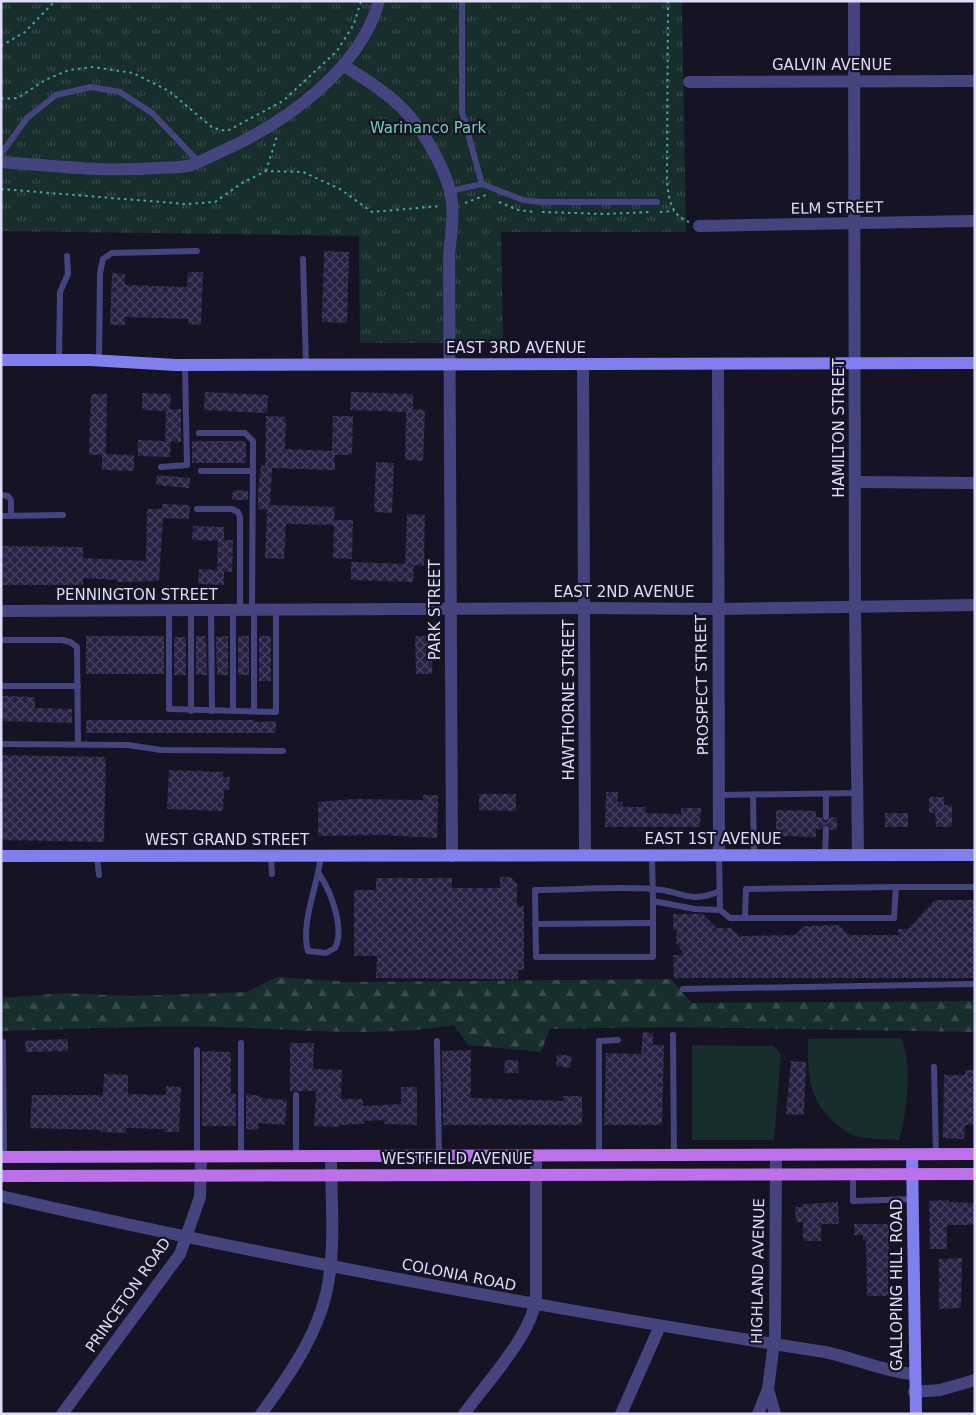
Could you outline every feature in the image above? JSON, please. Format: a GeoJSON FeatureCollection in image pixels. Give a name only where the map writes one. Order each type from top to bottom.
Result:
{"type":"FeatureCollection","features":[{"type":"Feature","properties":{"kind":"main road","name":"WESTFIELD AVENUE"},"geometry":{"type":"LineString","coordinates":[[3,1157],[975,1154]]}},
{"type":"Feature","properties":{"kind":"main road","name":"WESTFIELD AVENUE"},"geometry":{"type":"LineString","coordinates":[[1,1176],[975,1174]]}},
{"type":"Feature","properties":{"kind":"street"},"geometry":{"type":"LineString","coordinates":[[1,162],[115,171],[188,166],[198,162],[251,139],[294,110],[344,66],[364,39],[374,19],[379,1]]}},
{"type":"Feature","properties":{"kind":"street","name":"HAMILTON STREET"},"geometry":{"type":"LineString","coordinates":[[854,1],[854,608],[858,855]]}},
{"type":"Feature","properties":{"kind":"street","name":"PARK STREET"},"geometry":{"type":"LineString","coordinates":[[344,66],[366,80],[403,109],[436,155],[450,191],[452,856]]}},
{"type":"Feature","properties":{"kind":"street","name":"GALVIN AVENUE"},"geometry":{"type":"LineString","coordinates":[[689,82],[975,81]]}},
{"type":"Feature","properties":{"kind":"street","name":"ELM STREET"},"geometry":{"type":"LineString","coordinates":[[699,226],[975,221]]}},
{"type":"Feature","properties":{"kind":"street","name":"EAST 3RD AVENUE"},"geometry":{"type":"LineString","coordinates":[[1,360],[99,361],[185,365],[975,364]]}},
{"type":"Feature","properties":{"kind":"street","name":"HAWTHORNE STREET"},"geometry":{"type":"LineString","coordinates":[[583,364],[585,855]]}},
{"type":"Feature","properties":{"kind":"street","name":"PROSPECT STREET"},"geometry":{"type":"LineString","coordinates":[[718,364],[717,609],[720,856]]}},
{"type":"Feature","properties":{"kind":"street"},"geometry":{"type":"LineString","coordinates":[[855,482],[975,483]]}},
{"type":"Feature","properties":{"kind":"street","name":"EAST 2ND AVENUE"},"geometry":{"type":"LineString","coordinates":[[275,610],[717,609],[975,605]]}},
{"type":"Feature","properties":{"kind":"street","name":"PENNINGTON STREET"},"geometry":{"type":"LineString","coordinates":[[1,611],[275,610]]}},
{"type":"Feature","properties":{"kind":"street","name":"EAST 1ST AVENUE"},"geometry":{"type":"LineString","coordinates":[[452,856],[975,855]]}},
{"type":"Feature","properties":{"kind":"street","name":"WEST GRAND STREET"},"geometry":{"type":"LineString","coordinates":[[1,856],[452,856]]}},
{"type":"Feature","properties":{"kind":"street","name":"GALLOPING HILL ROAD"},"geometry":{"type":"LineString","coordinates":[[912,1155],[914,1392],[916,1414]]}},
{"type":"Feature","properties":{"kind":"street"},"geometry":{"type":"LineString","coordinates":[[261,1414],[287,1378],[306,1344],[324,1299],[330,1267],[330,1156]]}},
{"type":"Feature","properties":{"kind":"street"},"geometry":{"type":"LineString","coordinates":[[464,1414],[526,1330],[535,1306],[536,1156]]}},
{"type":"Feature","properties":{"kind":"street","name":"HIGHLAND AVENUE"},"geometry":{"type":"LineString","coordinates":[[758,1414],[768,1389],[774,1344],[776,1156]]}},
{"type":"Feature","properties":{"kind":"street","name":"PRINCETON ROAD"},"geometry":{"type":"LineString","coordinates":[[62,1414],[175,1261],[186,1238],[200,1197],[201,1176],[199,1157]]}},
{"type":"Feature","properties":{"kind":"street","name":"COLONIA ROAD"},"geometry":{"type":"LineString","coordinates":[[1,1196],[186,1238],[330,1267],[535,1306],[842,1356],[894,1371],[914,1374]]}},
{"type":"Feature","properties":{"kind":"street"},"geometry":{"type":"LineString","coordinates":[[621,1414],[660,1326]]}},
{"type":"Feature","properties":{"kind":"street"},"geometry":{"type":"LineString","coordinates":[[914,1392],[940,1390],[975,1380]]}},
{"type":"Feature","properties":{"kind":"street"},"geometry":{"type":"LineString","coordinates":[[768,1389],[775,1414]]}},
{"type":"Feature","properties":{"kind":"lane"},"geometry":{"type":"LineString","coordinates":[[462,1],[462,112],[482,184]]}},
{"type":"Feature","properties":{"kind":"lane"},"geometry":{"type":"LineString","coordinates":[[1,154],[27,118],[56,96],[92,87],[120,92],[152,113],[198,162]]}},
{"type":"Feature","properties":{"kind":"lane"},"geometry":{"type":"LineString","coordinates":[[450,191],[482,184],[523,200],[541,202],[657,202]]}},
{"type":"Feature","properties":{"kind":"lane"},"geometry":{"type":"LineString","coordinates":[[99,361],[100,273],[106,256],[112,253],[197,252]]}},
{"type":"Feature","properties":{"kind":"lane"},"geometry":{"type":"LineString","coordinates":[[58,360],[60,292],[68,274],[67,256]]}},
{"type":"Feature","properties":{"kind":"lane"},"geometry":{"type":"LineString","coordinates":[[304,258],[306,365]]}},
{"type":"Feature","properties":{"kind":"lane"},"geometry":{"type":"LineString","coordinates":[[161,467],[187,466],[185,365]]}},
{"type":"Feature","properties":{"kind":"lane"},"geometry":{"type":"LineString","coordinates":[[199,433],[245,433],[253,441],[245,610],[233,711]]}},
{"type":"Feature","properties":{"kind":"lane"},"geometry":{"type":"LineString","coordinates":[[201,471],[253,470]]}},
{"type":"Feature","properties":{"kind":"lane"},"geometry":{"type":"LineString","coordinates":[[1,495],[8,496],[11,500],[11,516]]}},
{"type":"Feature","properties":{"kind":"lane"},"geometry":{"type":"LineString","coordinates":[[197,509],[232,509],[238,512],[240,517],[245,610],[254,711]]}},
{"type":"Feature","properties":{"kind":"lane"},"geometry":{"type":"LineString","coordinates":[[1,516],[63,515]]}},
{"type":"Feature","properties":{"kind":"lane"},"geometry":{"type":"LineString","coordinates":[[190,610],[191,711]]}},
{"type":"Feature","properties":{"kind":"lane"},"geometry":{"type":"LineString","coordinates":[[211,610],[212,711]]}},
{"type":"Feature","properties":{"kind":"lane"},"geometry":{"type":"LineString","coordinates":[[169,611],[169,708],[191,711],[254,711],[277,710],[275,610]]}},
{"type":"Feature","properties":{"kind":"lane"},"geometry":{"type":"LineString","coordinates":[[1,640],[62,640],[74,643],[78,650],[78,744]]}},
{"type":"Feature","properties":{"kind":"lane"},"geometry":{"type":"LineString","coordinates":[[1,686],[78,686]]}},
{"type":"Feature","properties":{"kind":"lane"},"geometry":{"type":"LineString","coordinates":[[1,744],[136,745],[161,750],[283,751]]}},
{"type":"Feature","properties":{"kind":"lane"},"geometry":{"type":"LineString","coordinates":[[826,794],[826,817]]}},
{"type":"Feature","properties":{"kind":"lane"},"geometry":{"type":"LineString","coordinates":[[719,796],[858,794]]}},
{"type":"Feature","properties":{"kind":"lane"},"geometry":{"type":"LineString","coordinates":[[753,795],[754,856]]}},
{"type":"Feature","properties":{"kind":"lane"},"geometry":{"type":"LineString","coordinates":[[825,855],[826,830]]}},
{"type":"Feature","properties":{"kind":"lane"},"geometry":{"type":"LineString","coordinates":[[97,856],[99,874]]}},
{"type":"Feature","properties":{"kind":"lane"},"geometry":{"type":"LineString","coordinates":[[271,856],[272,874]]}},
{"type":"Feature","properties":{"kind":"lane"},"geometry":{"type":"LineString","coordinates":[[319,874],[334,900],[338,938],[335,948],[326,953],[308,951],[304,938],[319,874],[321,856]]}},
{"type":"Feature","properties":{"kind":"lane"},"geometry":{"type":"LineString","coordinates":[[652,856],[653,889],[653,957],[536,957],[535,890],[653,889],[691,898],[709,896],[720,891]]}},
{"type":"Feature","properties":{"kind":"lane"},"geometry":{"type":"LineString","coordinates":[[720,856],[720,910]]}},
{"type":"Feature","properties":{"kind":"lane"},"geometry":{"type":"LineString","coordinates":[[653,901],[695,909],[720,910],[730,918],[894,918],[896,887]]}},
{"type":"Feature","properties":{"kind":"lane"},"geometry":{"type":"LineString","coordinates":[[745,918],[746,889],[975,887]]}},
{"type":"Feature","properties":{"kind":"lane"},"geometry":{"type":"LineString","coordinates":[[535,924],[653,923]]}},
{"type":"Feature","properties":{"kind":"lane"},"geometry":{"type":"LineString","coordinates":[[683,989],[975,984]]}},
{"type":"Feature","properties":{"kind":"lane"},"geometry":{"type":"LineString","coordinates":[[673,1035],[674,1155]]}},
{"type":"Feature","properties":{"kind":"lane"},"geometry":{"type":"LineString","coordinates":[[599,1156],[599,1041],[618,1040]]}},
{"type":"Feature","properties":{"kind":"lane"},"geometry":{"type":"LineString","coordinates":[[437,1041],[438,1156]]}},
{"type":"Feature","properties":{"kind":"lane"},"geometry":{"type":"LineString","coordinates":[[3,1042],[3,1157]]}},
{"type":"Feature","properties":{"kind":"lane"},"geometry":{"type":"LineString","coordinates":[[240,1043],[241,1156]]}},
{"type":"Feature","properties":{"kind":"lane"},"geometry":{"type":"LineString","coordinates":[[197,1050],[199,1157]]}},
{"type":"Feature","properties":{"kind":"lane"},"geometry":{"type":"LineString","coordinates":[[934,1067],[936,1155]]}},
{"type":"Feature","properties":{"kind":"lane"},"geometry":{"type":"LineString","coordinates":[[296,1095],[296,1156]]}},
{"type":"Feature","properties":{"kind":"lane"},"geometry":{"type":"LineString","coordinates":[[853,1174],[853,1201],[913,1199]]}},
{"type":"Feature","properties":{"kind":"path"},"geometry":{"type":"LineString","coordinates":[[1,46],[25,32],[55,1]]}},
{"type":"Feature","properties":{"kind":"path"},"geometry":{"type":"LineString","coordinates":[[1,99],[18,98],[46,80],[69,70],[93,67],[133,73],[169,91],[213,128],[228,131],[283,101],[337,51],[354,24],[361,1]]}},
{"type":"Feature","properties":{"kind":"path"},"geometry":{"type":"LineString","coordinates":[[668,1],[667,182],[669,201],[674,211],[684,220],[699,226]]}},
{"type":"Feature","properties":{"kind":"path"},"geometry":{"type":"LineString","coordinates":[[1,189],[186,204],[215,202],[242,183],[266,171],[303,172],[340,189],[372,212],[451,206],[486,195]]}},
{"type":"Feature","properties":{"kind":"path"},"geometry":{"type":"LineString","coordinates":[[494,199],[518,210],[571,214],[674,211]]}},
{"type":"Feature","properties":{"kind":"green space","name":"Warinanco Park"},"geometry":{"type":"Polygon","coordinates":[[[1,1],[682,1],[686,232],[501,232],[503,343],[360,343],[359,236],[1,231],[1,1]]]}},
{"type":"Feature","properties":{"kind":"green space"},"geometry":{"type":"Polygon","coordinates":[[[277,977],[350,982],[671,979],[692,1003],[975,1001],[975,1032],[669,1027],[550,1029],[541,1052],[468,1045],[454,1025],[426,1029],[368,1032],[222,1027],[139,1027],[1,1031],[1,998],[65,993],[129,996],[247,992],[277,977]]]}},
{"type":"Feature","properties":{"kind":"green space"},"geometry":{"type":"Polygon","coordinates":[[[901,1038],[907,1061],[908,1089],[899,1140],[866,1138],[856,1136],[844,1130],[825,1112],[814,1094],[809,1073],[808,1039],[901,1038]]]}},
{"type":"Feature","properties":{"kind":"green space"},"geometry":{"type":"Polygon","coordinates":[[[692,1045],[774,1046],[781,1054],[774,1140],[692,1140],[692,1045]]]}},
{"type":"Feature","properties":{"kind":"building"},"geometry":{"type":"Polygon","coordinates":[[[324,251],[349,252],[347,323],[322,322],[324,251]]]}},
{"type":"Feature","properties":{"kind":"building"},"geometry":{"type":"Polygon","coordinates":[[[188,272],[203,272],[201,325],[188,324],[189,319],[125,317],[125,325],[110,325],[112,273],[125,274],[125,285],[187,287],[188,272]]]}},
{"type":"Feature","properties":{"kind":"building"},"geometry":{"type":"Polygon","coordinates":[[[205,392],[268,395],[267,413],[204,410],[205,392]]]}},
{"type":"Feature","properties":{"kind":"building"},"geometry":{"type":"Polygon","coordinates":[[[351,392],[413,394],[413,409],[425,410],[423,461],[405,460],[406,412],[350,410],[351,392]]]}},
{"type":"Feature","properties":{"kind":"building"},"geometry":{"type":"Polygon","coordinates":[[[142,393],[171,394],[170,409],[181,409],[181,442],[171,441],[170,457],[138,456],[138,440],[165,441],[166,411],[142,410],[142,393]]]}},
{"type":"Feature","properties":{"kind":"building"},"geometry":{"type":"Polygon","coordinates":[[[91,394],[107,394],[106,454],[134,455],[134,471],[102,470],[102,455],[89,455],[91,394]]]}},
{"type":"Feature","properties":{"kind":"building"},"geometry":{"type":"Polygon","coordinates":[[[266,416],[286,417],[285,449],[332,451],[333,416],[353,416],[352,455],[335,455],[335,470],[272,468],[270,505],[335,507],[334,520],[353,520],[352,559],[333,558],[334,525],[286,524],[284,559],[265,558],[267,510],[258,509],[258,491],[261,465],[265,466],[266,416]]]}},
{"type":"Feature","properties":{"kind":"building"},"geometry":{"type":"Polygon","coordinates":[[[192,441],[246,441],[246,463],[192,463],[192,441]]]}},
{"type":"Feature","properties":{"kind":"building"},"geometry":{"type":"Polygon","coordinates":[[[376,462],[394,463],[392,513],[374,512],[376,462]]]}},
{"type":"Feature","properties":{"kind":"building"},"geometry":{"type":"Polygon","coordinates":[[[157,475],[190,478],[189,488],[156,485],[157,475]]]}},
{"type":"Feature","properties":{"kind":"building"},"geometry":{"type":"Polygon","coordinates":[[[233,490],[248,491],[248,500],[232,500],[233,490]]]}},
{"type":"Feature","properties":{"kind":"building"},"geometry":{"type":"Polygon","coordinates":[[[162,504],[190,505],[189,519],[163,518],[159,581],[117,582],[117,580],[83,578],[83,585],[3,585],[2,546],[83,547],[83,558],[146,561],[147,509],[162,509],[162,504]]]}},
{"type":"Feature","properties":{"kind":"building"},"geometry":{"type":"Polygon","coordinates":[[[407,514],[425,515],[424,566],[414,565],[413,582],[351,580],[351,562],[405,564],[407,514]]]}},
{"type":"Feature","properties":{"kind":"building"},"geometry":{"type":"Polygon","coordinates":[[[193,526],[224,527],[224,540],[233,540],[232,572],[224,571],[224,585],[198,584],[199,569],[217,570],[218,541],[192,540],[193,526]]]}},
{"type":"Feature","properties":{"kind":"building"},"geometry":{"type":"Polygon","coordinates":[[[86,636],[164,636],[164,674],[86,674],[86,636]]]}},
{"type":"Feature","properties":{"kind":"building"},"geometry":{"type":"Polygon","coordinates":[[[196,636],[206,636],[207,675],[196,675],[196,636]]]}},
{"type":"Feature","properties":{"kind":"building"},"geometry":{"type":"Polygon","coordinates":[[[228,636],[228,675],[217,675],[216,637],[228,636]]]}},
{"type":"Feature","properties":{"kind":"building"},"geometry":{"type":"Polygon","coordinates":[[[238,636],[249,636],[249,675],[238,675],[238,636]]]}},
{"type":"Feature","properties":{"kind":"building"},"geometry":{"type":"Polygon","coordinates":[[[259,636],[271,636],[271,681],[259,681],[259,636]]]}},
{"type":"Feature","properties":{"kind":"building"},"geometry":{"type":"Polygon","coordinates":[[[415,636],[433,636],[432,674],[416,674],[415,636]]]}},
{"type":"Feature","properties":{"kind":"building"},"geometry":{"type":"Polygon","coordinates":[[[174,637],[186,637],[186,675],[174,675],[174,637]]]}},
{"type":"Feature","properties":{"kind":"building"},"geometry":{"type":"Polygon","coordinates":[[[1,696],[35,697],[35,708],[72,709],[72,723],[1,721],[1,696]]]}},
{"type":"Feature","properties":{"kind":"building"},"geometry":{"type":"Polygon","coordinates":[[[86,720],[276,721],[276,733],[86,733],[86,720]]]}},
{"type":"Feature","properties":{"kind":"building"},"geometry":{"type":"Polygon","coordinates":[[[1,755],[106,757],[104,842],[1,840],[1,755]]]}},
{"type":"Feature","properties":{"kind":"building"},"geometry":{"type":"Polygon","coordinates":[[[169,770],[223,772],[223,777],[230,777],[229,790],[224,790],[223,811],[167,809],[169,770]]]}},
{"type":"Feature","properties":{"kind":"building"},"geometry":{"type":"Polygon","coordinates":[[[606,792],[618,792],[618,802],[623,802],[623,807],[646,807],[646,813],[681,814],[681,808],[701,808],[700,827],[605,827],[606,792]]]}},
{"type":"Feature","properties":{"kind":"building"},"geometry":{"type":"Polygon","coordinates":[[[479,794],[516,794],[516,811],[479,810],[479,794]]]}},
{"type":"Feature","properties":{"kind":"building"},"geometry":{"type":"Polygon","coordinates":[[[423,795],[438,795],[437,838],[382,835],[318,836],[318,802],[353,799],[423,800],[423,795]]]}},
{"type":"Feature","properties":{"kind":"building"},"geometry":{"type":"Polygon","coordinates":[[[929,797],[944,797],[944,805],[952,805],[952,827],[936,827],[935,813],[929,813],[929,797]]]}},
{"type":"Feature","properties":{"kind":"building"},"geometry":{"type":"Polygon","coordinates":[[[776,810],[816,811],[816,817],[821,817],[826,822],[831,817],[837,817],[837,830],[831,830],[826,824],[821,829],[816,829],[816,837],[776,836],[776,810]]]}},
{"type":"Feature","properties":{"kind":"building"},"geometry":{"type":"Polygon","coordinates":[[[885,813],[908,813],[908,827],[885,827],[885,813]]]}},
{"type":"Feature","properties":{"kind":"building"},"geometry":{"type":"Polygon","coordinates":[[[500,877],[511,877],[517,884],[517,906],[524,906],[524,970],[518,970],[518,979],[376,978],[377,956],[354,956],[354,890],[376,890],[376,878],[452,878],[452,888],[500,888],[500,877]]]}},
{"type":"Feature","properties":{"kind":"building"},"geometry":{"type":"Polygon","coordinates":[[[935,900],[974,900],[974,978],[674,978],[673,955],[684,955],[676,942],[677,930],[673,930],[673,914],[703,914],[717,928],[731,928],[739,936],[795,935],[804,926],[839,925],[848,935],[898,935],[898,929],[908,929],[935,900]]]}},
{"type":"Feature","properties":{"kind":"building"},"geometry":{"type":"Polygon","coordinates":[[[643,1032],[653,1033],[653,1045],[664,1045],[662,1125],[604,1125],[606,1053],[641,1054],[643,1032]]]}},
{"type":"Feature","properties":{"kind":"building"},"geometry":{"type":"Polygon","coordinates":[[[68,1039],[68,1051],[26,1052],[25,1041],[68,1039]]]}},
{"type":"Feature","properties":{"kind":"building"},"geometry":{"type":"Polygon","coordinates":[[[290,1043],[314,1043],[313,1069],[342,1070],[341,1099],[363,1099],[363,1106],[401,1104],[401,1087],[417,1087],[417,1125],[384,1124],[384,1120],[364,1121],[364,1124],[339,1125],[339,1127],[314,1126],[316,1091],[290,1091],[290,1043]]]}},
{"type":"Feature","properties":{"kind":"building"},"geometry":{"type":"Polygon","coordinates":[[[471,1050],[471,1098],[564,1101],[563,1096],[582,1096],[582,1125],[443,1125],[442,1051],[471,1050]]]}},
{"type":"Feature","properties":{"kind":"building"},"geometry":{"type":"Polygon","coordinates":[[[202,1051],[231,1052],[231,1093],[236,1094],[236,1126],[202,1126],[202,1051]]]}},
{"type":"Feature","properties":{"kind":"building"},"geometry":{"type":"Polygon","coordinates":[[[557,1054],[572,1056],[570,1068],[556,1066],[557,1054]]]}},
{"type":"Feature","properties":{"kind":"building"},"geometry":{"type":"Polygon","coordinates":[[[505,1060],[518,1060],[518,1073],[504,1073],[505,1060]]]}},
{"type":"Feature","properties":{"kind":"building"},"geometry":{"type":"Polygon","coordinates":[[[791,1061],[806,1062],[804,1115],[786,1114],[791,1061]]]}},
{"type":"Feature","properties":{"kind":"building"},"geometry":{"type":"Polygon","coordinates":[[[965,1070],[975,1070],[975,1125],[965,1125],[964,1139],[943,1138],[944,1075],[965,1075],[965,1070]]]}},
{"type":"Feature","properties":{"kind":"building"},"geometry":{"type":"Polygon","coordinates":[[[104,1074],[128,1075],[128,1094],[166,1095],[166,1086],[181,1087],[179,1132],[164,1132],[165,1129],[126,1128],[126,1133],[101,1132],[101,1130],[30,1128],[32,1095],[103,1095],[104,1074]]]}},
{"type":"Feature","properties":{"kind":"building"},"geometry":{"type":"Polygon","coordinates":[[[246,1094],[261,1096],[261,1098],[287,1100],[285,1125],[259,1123],[258,1130],[246,1129],[246,1094]]]}},
{"type":"Feature","properties":{"kind":"building"},"geometry":{"type":"Polygon","coordinates":[[[949,1200],[949,1202],[975,1203],[975,1225],[947,1225],[947,1249],[930,1249],[929,1201],[949,1200]]]}},
{"type":"Feature","properties":{"kind":"building"},"geometry":{"type":"Polygon","coordinates":[[[838,1202],[839,1224],[821,1224],[821,1241],[803,1241],[803,1222],[796,1222],[795,1207],[803,1207],[803,1204],[838,1202]]]}},
{"type":"Feature","properties":{"kind":"building"},"geometry":{"type":"Polygon","coordinates":[[[854,1224],[889,1224],[888,1294],[885,1296],[867,1296],[866,1240],[863,1240],[863,1235],[854,1235],[854,1224]]]}},
{"type":"Feature","properties":{"kind":"building"},"geometry":{"type":"Polygon","coordinates":[[[962,1258],[961,1308],[939,1309],[939,1259],[962,1258]]]}}]}
